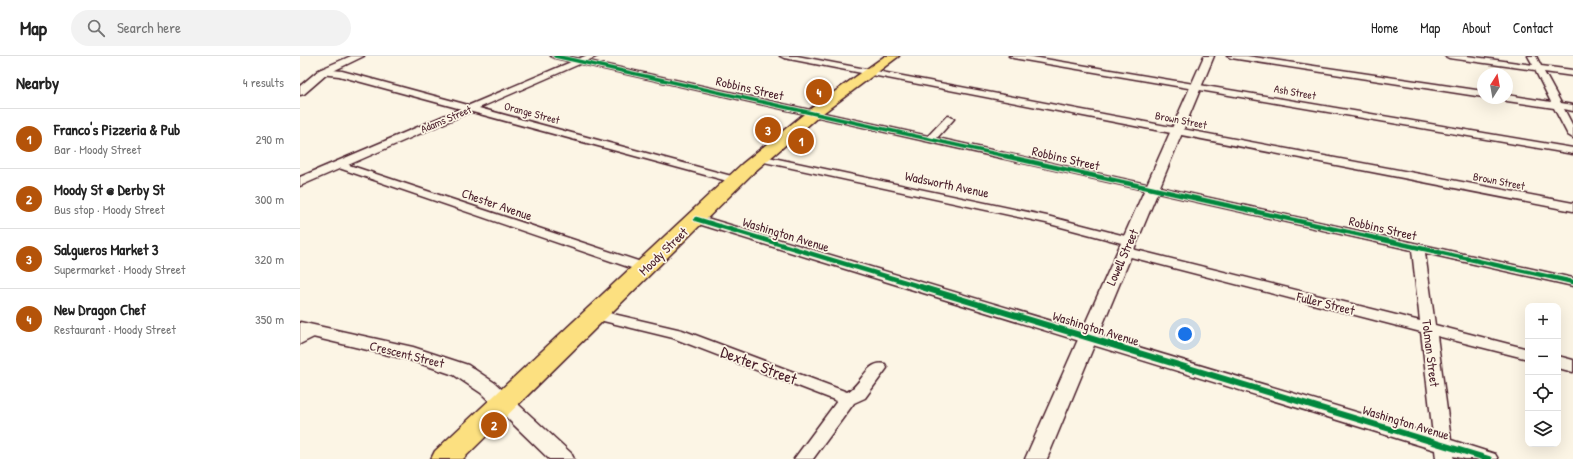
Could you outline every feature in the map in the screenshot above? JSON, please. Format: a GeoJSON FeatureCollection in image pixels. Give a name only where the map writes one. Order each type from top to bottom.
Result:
{"type":"FeatureCollection","features":[{"type":"Feature","properties":{"kind":"main road","name":"Moody Street"},"geometry":{"type":"LineString","coordinates":[[445,459],[759,158],[814,113],[893,56]]}},
{"type":"Feature","properties":{"kind":"street"},"geometry":{"type":"LineString","coordinates":[[300,92],[323,72],[359,56]]}},
{"type":"Feature","properties":{"kind":"street","name":"Robbins Street"},"geometry":{"type":"LineString","coordinates":[[555,56],[1573,282]]}},
{"type":"Feature","properties":{"kind":"street","name":"Adams Street"},"geometry":{"type":"LineString","coordinates":[[300,182],[593,56]]}},
{"type":"Feature","properties":{"kind":"street","name":"Brown Street"},"geometry":{"type":"LineString","coordinates":[[784,56],[1573,207]]}},
{"type":"Feature","properties":{"kind":"street","name":"Ash Street"},"geometry":{"type":"LineString","coordinates":[[1013,56],[1573,151]]}},
{"type":"Feature","properties":{"kind":"street","name":"Lowell Street"},"geometry":{"type":"LineString","coordinates":[[1040,458],[1087,337],[1209,56]]}},
{"type":"Feature","properties":{"kind":"street"},"geometry":{"type":"LineString","coordinates":[[1231,56],[1477,93]]}},
{"type":"Feature","properties":{"kind":"street"},"geometry":{"type":"LineString","coordinates":[[1449,56],[1573,73]]}},
{"type":"Feature","properties":{"kind":"street"},"geometry":{"type":"LineString","coordinates":[[1532,56],[1573,135]]}},
{"type":"Feature","properties":{"kind":"street","name":"Orange Street"},"geometry":{"type":"LineString","coordinates":[[323,72],[339,73],[735,180]]}},
{"type":"Feature","properties":{"kind":"street"},"geometry":{"type":"LineString","coordinates":[[1513,99],[1573,108]]}},
{"type":"Feature","properties":{"kind":"street"},"geometry":{"type":"LineString","coordinates":[[930,139],[949,120]]}},
{"type":"Feature","properties":{"kind":"street","name":"Wadsworth Avenue"},"geometry":{"type":"LineString","coordinates":[[759,158],[1047,220],[1127,246]]}},
{"type":"Feature","properties":{"kind":"street","name":"Chester Avenue"},"geometry":{"type":"LineString","coordinates":[[340,165],[645,268]]}},
{"type":"Feature","properties":{"kind":"street","name":"Washington Avenue"},"geometry":{"type":"LineString","coordinates":[[696,219],[1087,337],[1444,452],[1489,459]]}},
{"type":"Feature","properties":{"kind":"street","name":"Fuller Street"},"geometry":{"type":"LineString","coordinates":[[1127,246],[1428,329],[1525,353]]}},
{"type":"Feature","properties":{"kind":"street","name":"Tolman Street"},"geometry":{"type":"LineString","coordinates":[[1418,247],[1444,452]]}},
{"type":"Feature","properties":{"kind":"street","name":"Dexter Street"},"geometry":{"type":"LineString","coordinates":[[596,315],[677,334],[848,399]]}},
{"type":"Feature","properties":{"kind":"street","name":"Crescent Street"},"geometry":{"type":"LineString","coordinates":[[304,333],[413,354],[445,363],[476,378],[504,402],[563,459]]}},
{"type":"Feature","properties":{"kind":"street"},"geometry":{"type":"LineString","coordinates":[[1561,363],[1573,366]]}},
{"type":"Feature","properties":{"kind":"street"},"geometry":{"type":"LineString","coordinates":[[803,459],[848,399],[859,394],[879,368]]}},
{"type":"Feature","properties":{"kind":"cycle path"},"geometry":{"type":"LineString","coordinates":[[555,56],[1573,282]]}},
{"type":"Feature","properties":{"kind":"cycle path"},"geometry":{"type":"LineString","coordinates":[[696,219],[1489,459]]}},
{"type":"Feature","properties":{"kind":"place","name":"New Dragon Chef"},"geometry":{"type":"Point","coordinates":[819,92]}},
{"type":"Feature","properties":{"kind":"place","name":"Salgueros Market 3"},"geometry":{"type":"Point","coordinates":[768,130]}},
{"type":"Feature","properties":{"kind":"place","name":"Franco's Pizzeria & Pub"},"geometry":{"type":"Point","coordinates":[801,141]}},
{"type":"Feature","properties":{"kind":"place","name":"Moody St @ Derby St"},"geometry":{"type":"Point","coordinates":[494,425]}}]}
